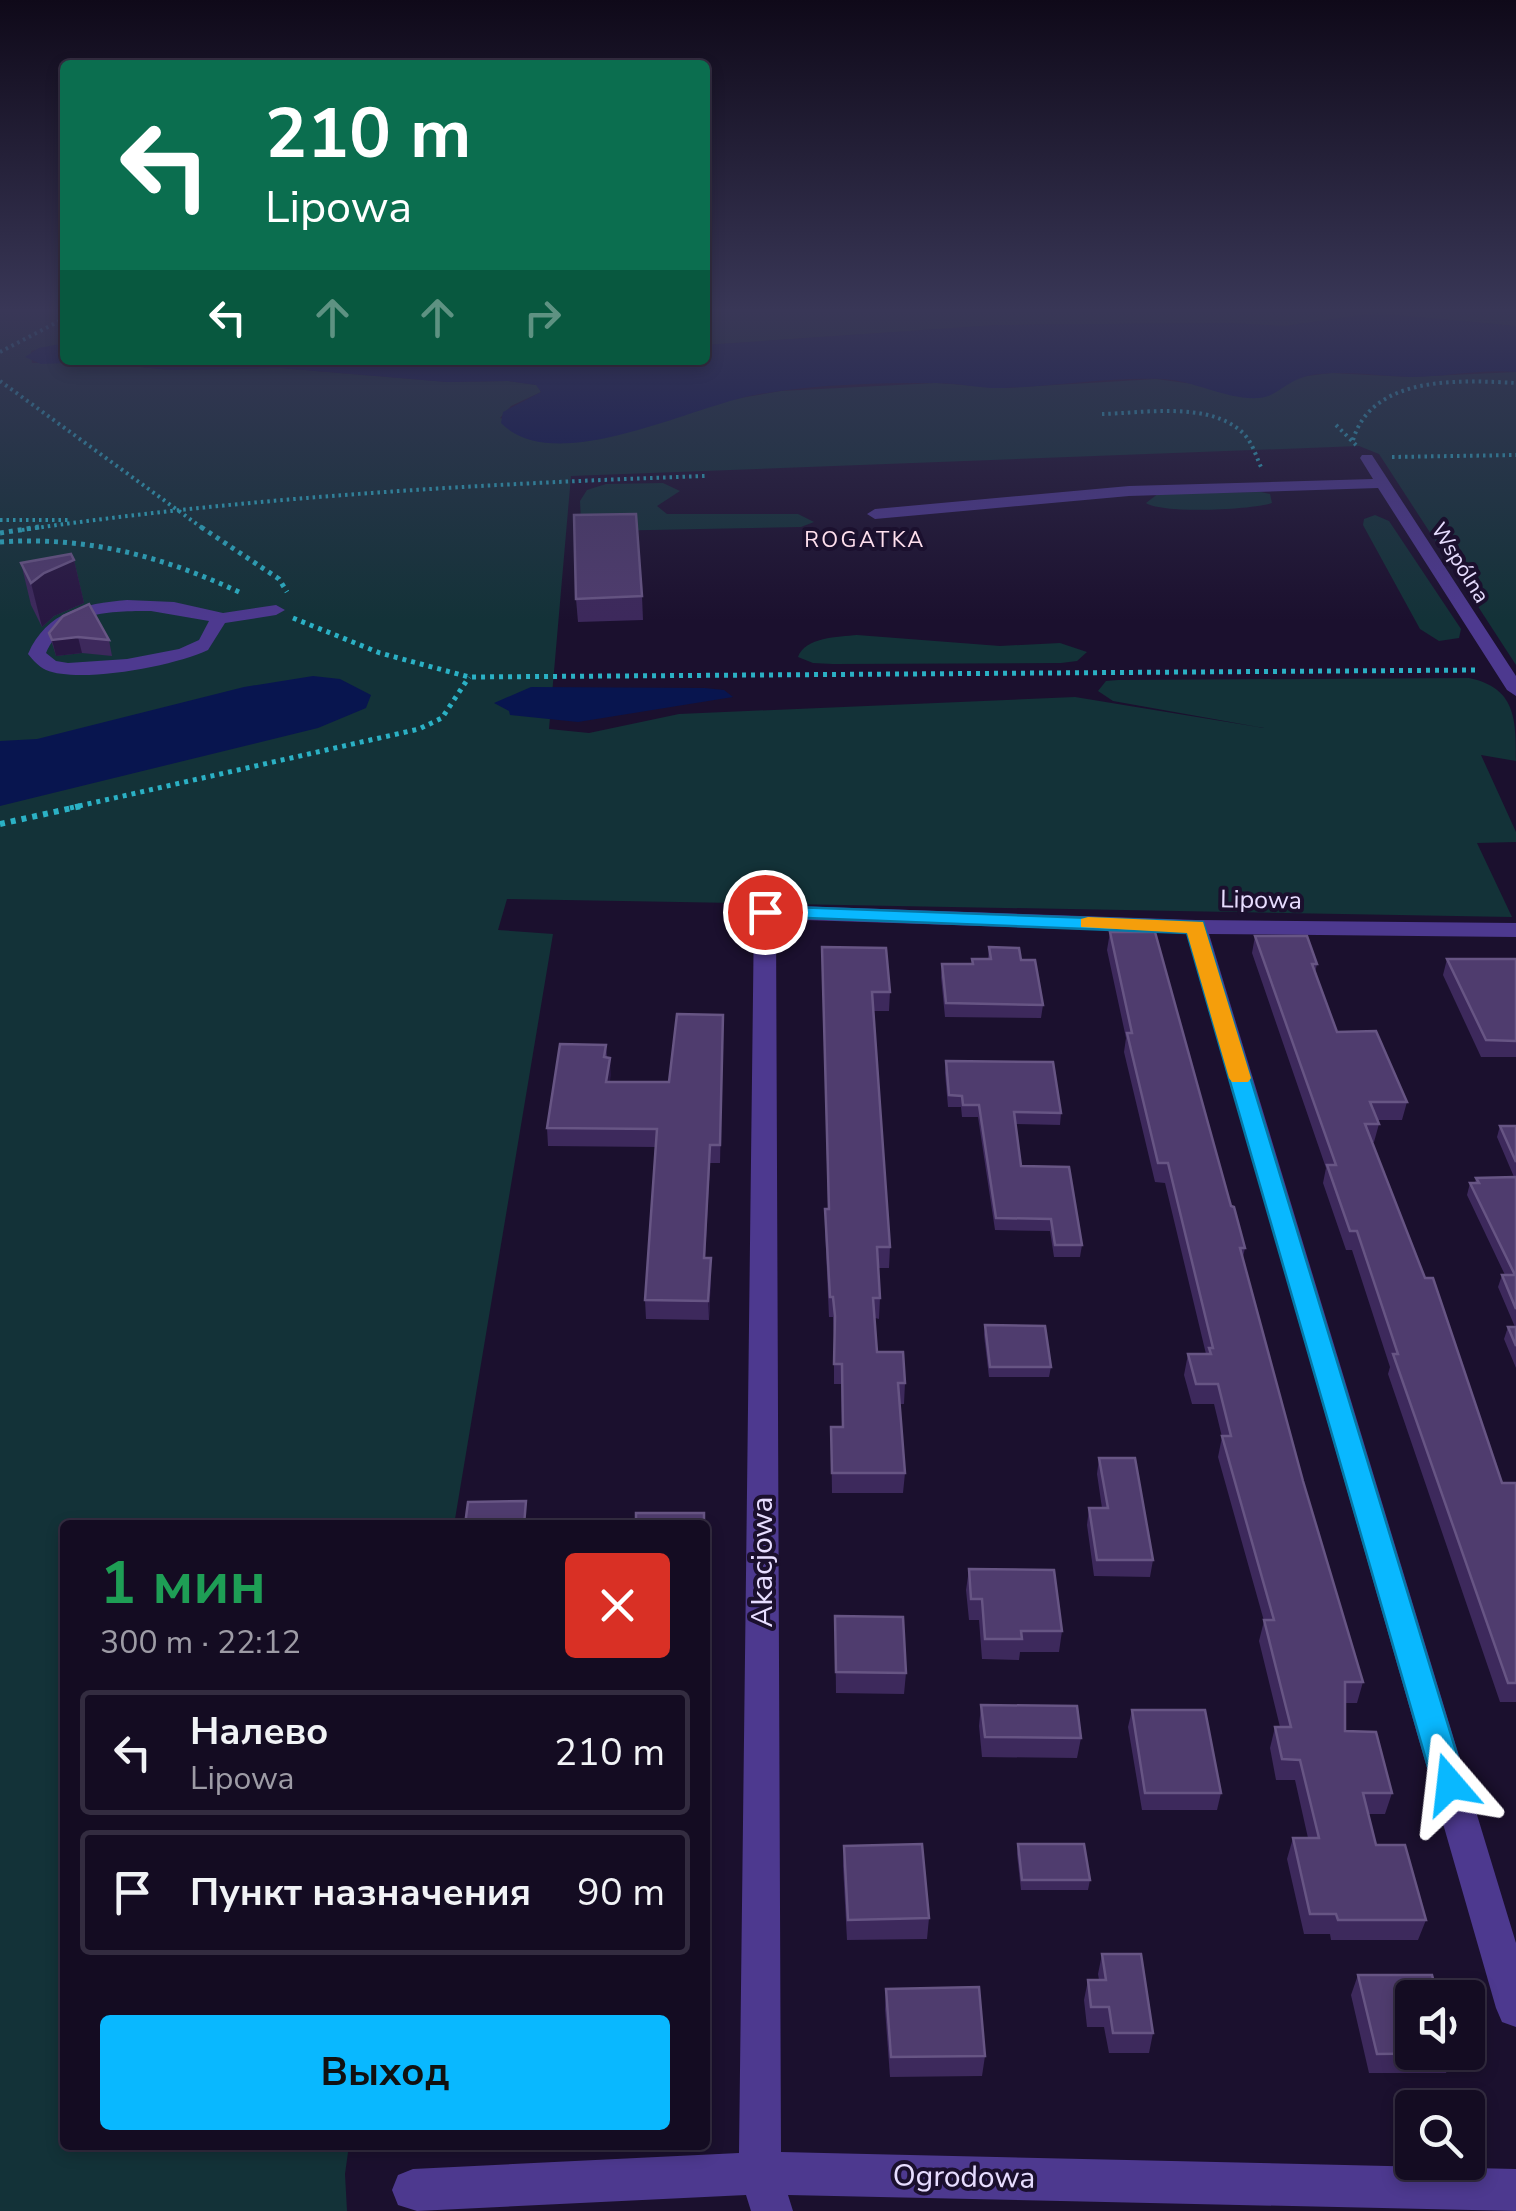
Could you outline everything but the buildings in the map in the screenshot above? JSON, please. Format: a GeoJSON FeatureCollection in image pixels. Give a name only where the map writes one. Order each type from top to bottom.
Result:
{"type":"FeatureCollection","features":[{"type":"Feature","properties":{"kind":"street","name":"Wspólna"},"geometry":{"type":"LineString","coordinates":[[1367,458],[1516,690]]}},
{"type":"Feature","properties":{"kind":"street"},"geometry":{"type":"LineString","coordinates":[[875,514],[1030,495],[1269,484],[1384,484]]}},
{"type":"Feature","properties":{"kind":"street"},"geometry":{"type":"LineString","coordinates":[[219,618],[213,635],[200,648],[153,659],[68,668],[50,666],[37,654],[40,642],[51,630],[76,614],[103,607],[197,610],[219,618],[283,614]]}},
{"type":"Feature","properties":{"kind":"street","name":"Lipowa"},"geometry":{"type":"LineString","coordinates":[[765,912],[1196,927],[1516,930]]}},
{"type":"Feature","properties":{"kind":"street","name":"Akacjowa"},"geometry":{"type":"LineString","coordinates":[[765,912],[766,2192]]}},
{"type":"Feature","properties":{"kind":"street"},"geometry":{"type":"LineString","coordinates":[[1196,927],[1516,2008]]}},
{"type":"Feature","properties":{"kind":"street","name":"Ogrodowa"},"geometry":{"type":"LineString","coordinates":[[413,2190],[1516,2190]]}},
{"type":"Feature","properties":{"kind":"path"},"geometry":{"type":"LineString","coordinates":[[46,415],[172,508],[279,579],[291,598],[283,614]]}},
{"type":"Feature","properties":{"kind":"path"},"geometry":{"type":"LineString","coordinates":[[1187,415],[1230,422],[1246,436],[1269,484]]}},
{"type":"Feature","properties":{"kind":"path"},"geometry":{"type":"LineString","coordinates":[[1353,441],[1354,426],[1363,415]]}},
{"type":"Feature","properties":{"kind":"path"},"geometry":{"type":"LineString","coordinates":[[1367,458],[1516,455]]}},
{"type":"Feature","properties":{"kind":"path"},"geometry":{"type":"LineString","coordinates":[[0,533],[172,508],[512,484],[705,476]]}},
{"type":"Feature","properties":{"kind":"path"},"geometry":{"type":"LineString","coordinates":[[0,520],[90,520]]}},
{"type":"Feature","properties":{"kind":"path"},"geometry":{"type":"LineString","coordinates":[[0,542],[84,545],[151,556],[188,567],[283,614],[405,662],[469,677],[1501,670]]}},
{"type":"Feature","properties":{"kind":"path"},"geometry":{"type":"LineString","coordinates":[[0,824],[420,728],[442,718],[469,677]]}},
{"type":"Feature","properties":{"kind":"green space"},"geometry":{"type":"Polygon","coordinates":[[[0,415],[503,415],[500,418],[594,440],[679,415],[1516,415],[1516,665],[1379,454],[1359,446],[571,476],[549,729],[589,733],[679,714],[1075,697],[1264,728],[1113,701],[1098,691],[1106,681],[1118,680],[1469,678],[1496,689],[1505,698],[1514,719],[1516,761],[1481,755],[1516,832],[1516,842],[1477,843],[1512,917],[507,899],[498,930],[553,934],[455,1520],[60,1520],[60,2150],[348,2150],[347,2211],[0,2211],[0,415]]]}},
{"type":"Feature","properties":{"kind":"green space"},"geometry":{"type":"Polygon","coordinates":[[[663,483],[680,491],[657,506],[667,514],[798,514],[814,522],[801,527],[601,531],[581,522],[580,501],[587,490],[606,484],[663,483]]]}},
{"type":"Feature","properties":{"kind":"green space"},"geometry":{"type":"Polygon","coordinates":[[[1159,493],[1270,494],[1272,503],[1207,510],[1170,509],[1146,503],[1159,493]]]}},
{"type":"Feature","properties":{"kind":"green space"},"geometry":{"type":"Polygon","coordinates":[[[1375,515],[1389,521],[1461,629],[1459,638],[1439,641],[1420,629],[1363,525],[1364,519],[1375,515]]]}},
{"type":"Feature","properties":{"kind":"green space"},"geometry":{"type":"Polygon","coordinates":[[[857,635],[1000,646],[1060,643],[1087,652],[1077,661],[1061,663],[833,664],[798,657],[815,642],[857,635]]]}},
{"type":"Feature","properties":{"kind":"shaded area"},"geometry":{"type":"Polygon","coordinates":[[[502,415],[685,415],[624,434],[554,443],[525,438],[501,423],[502,415]]]}},
{"type":"Feature","properties":{"kind":"shaded area"},"geometry":{"type":"Polygon","coordinates":[[[313,676],[340,679],[371,695],[366,708],[318,728],[0,806],[0,741],[37,739],[244,687],[313,676]]]}},
{"type":"Feature","properties":{"kind":"shaded area"},"geometry":{"type":"Polygon","coordinates":[[[531,687],[705,688],[724,690],[733,697],[578,722],[510,715],[494,703],[531,687]]]}},
{"type":"Feature","properties":{"kind":"slow traffic"},"geometry":{"type":"LineString","coordinates":[[1088,923],[1196,927],[1240,1078]]}},
{"type":"Feature","properties":{"kind":"district","name":"ROGATKA"},"geometry":{"type":"Point","coordinates":[865,540]}},
{"type":"Feature","properties":{"kind":"route"},"geometry":{"type":"LineString","coordinates":[[765,912],[1196,927],[1450,1784]]}}]}
